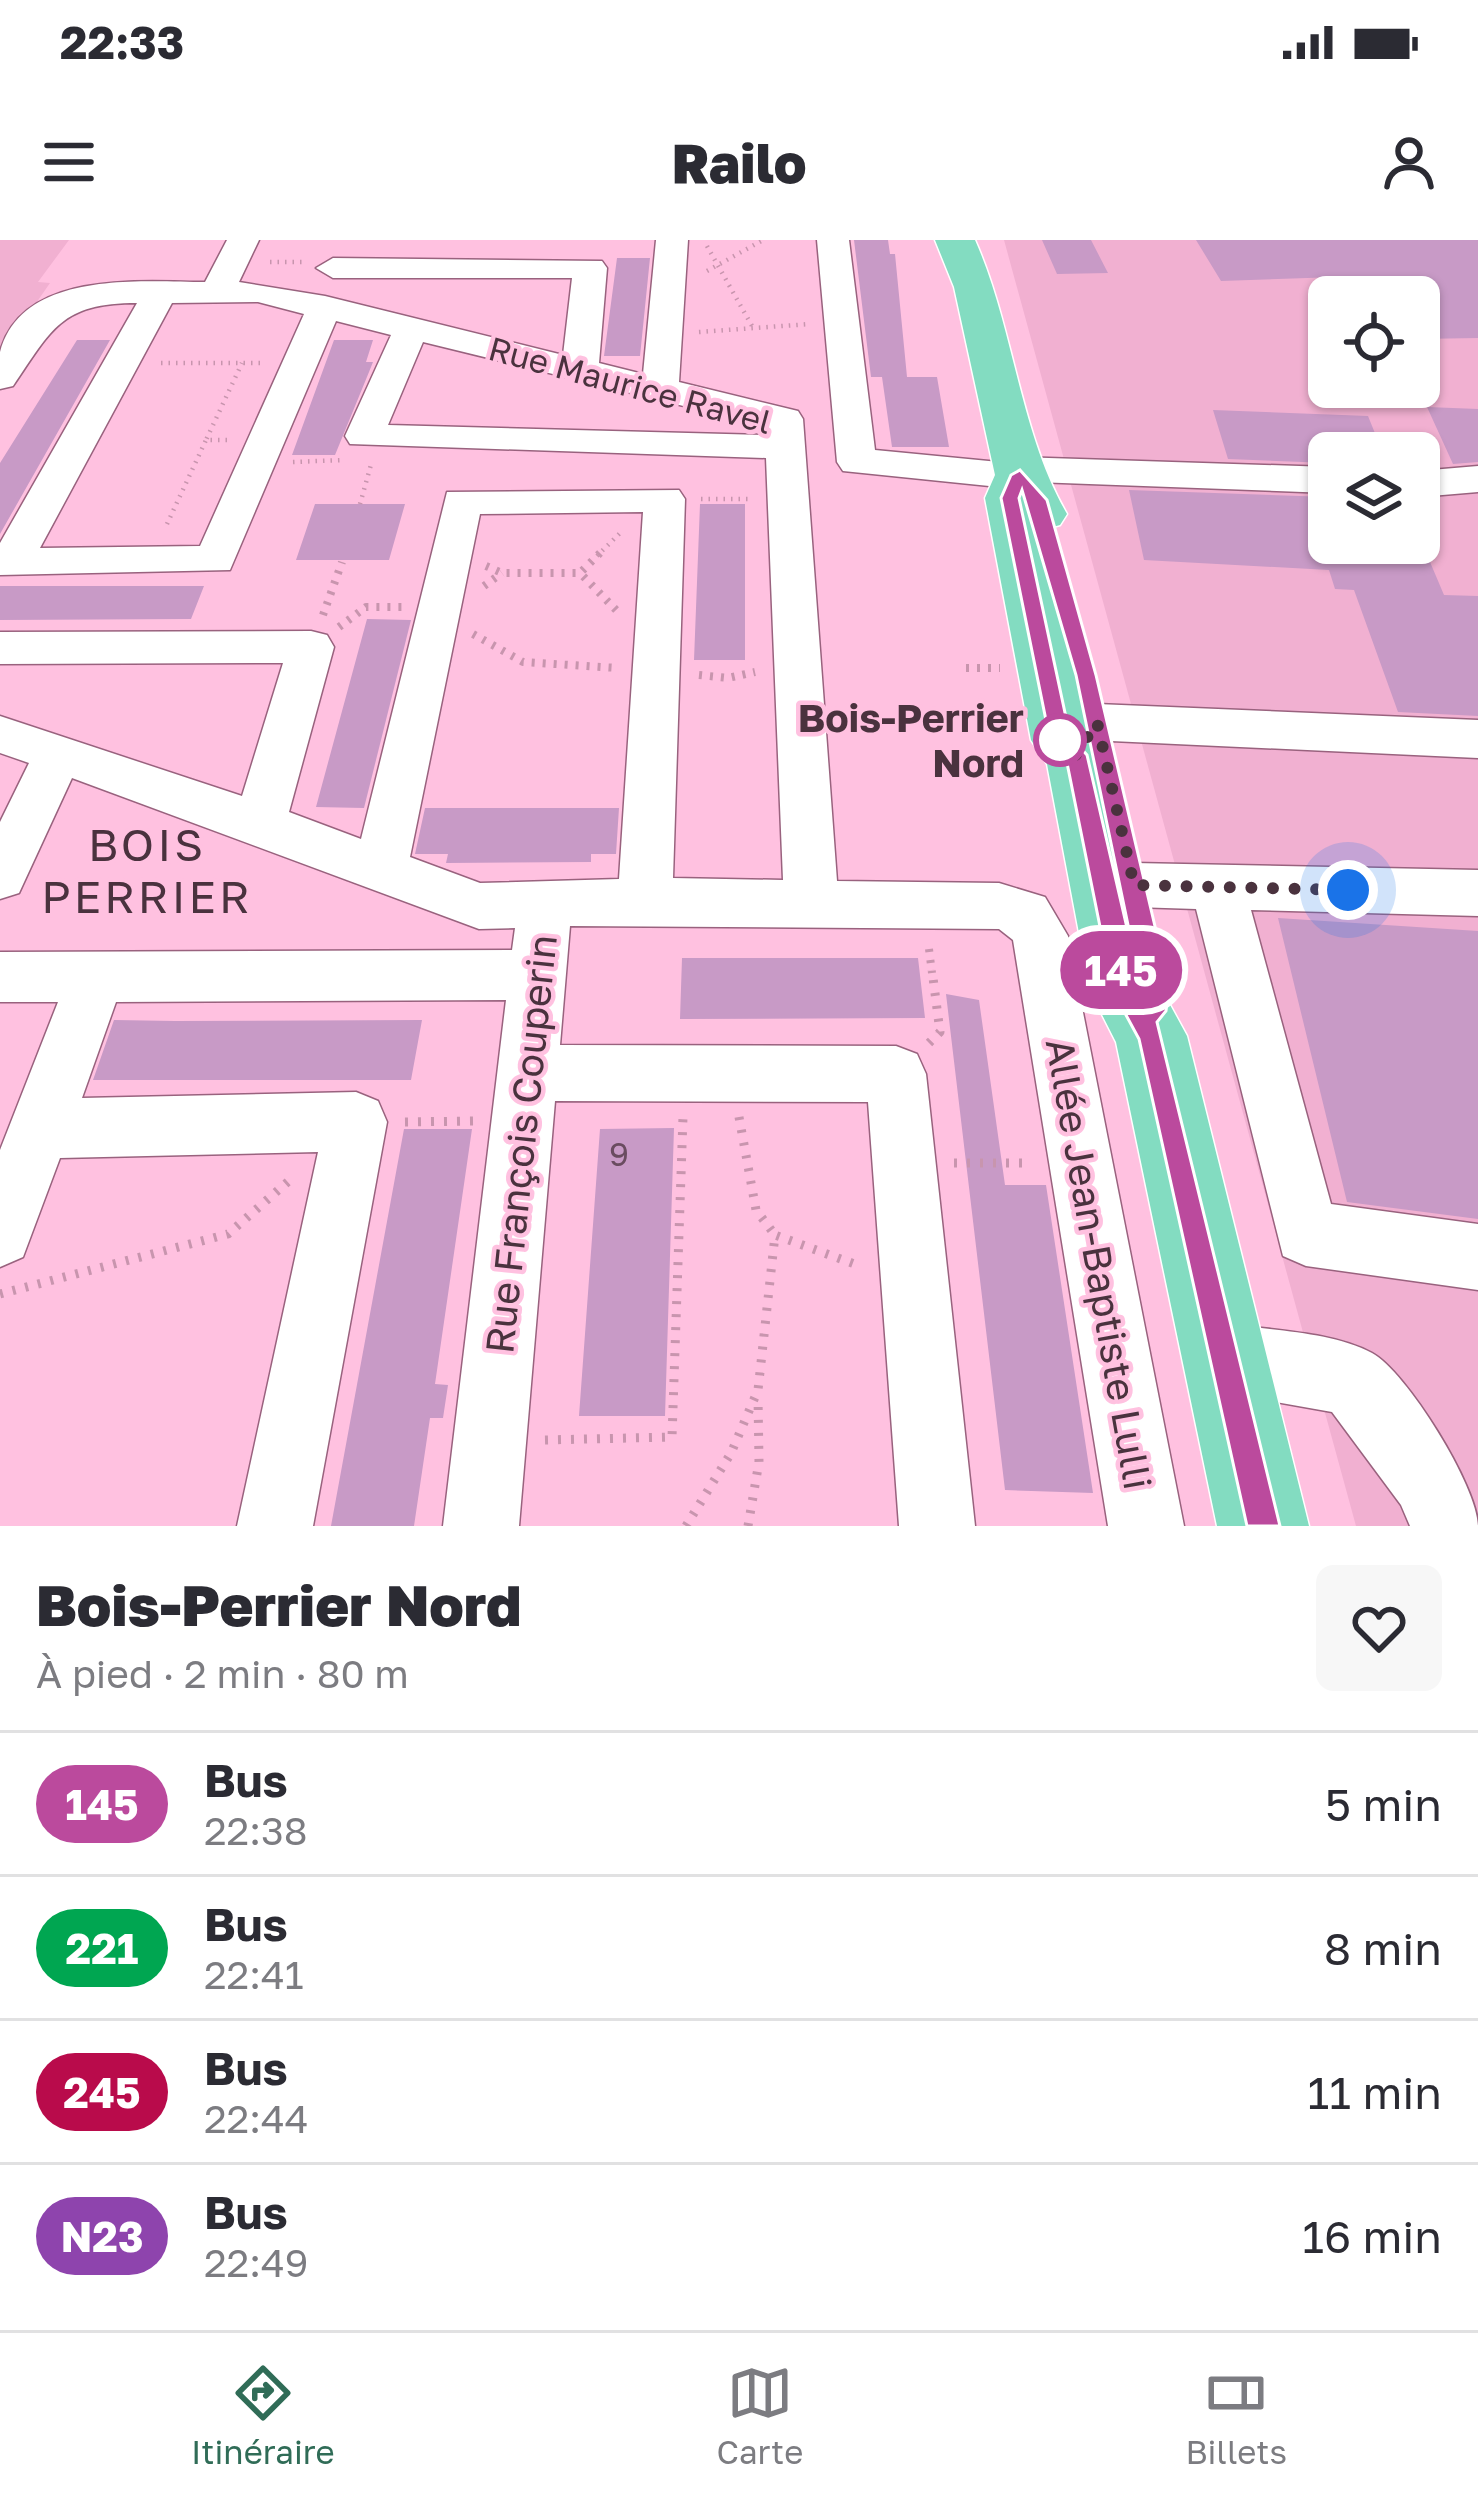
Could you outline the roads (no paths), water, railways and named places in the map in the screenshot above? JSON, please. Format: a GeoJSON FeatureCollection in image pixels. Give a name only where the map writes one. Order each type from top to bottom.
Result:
{"type":"FeatureCollection","features":[{"type":"Feature","properties":{"kind":"main road"},"geometry":{"type":"LineString","coordinates":[[955,240],[975,286],[1019,472],[1038,500],[1086,738],[1125,991],[1151,1036],[1264,1526]]}},
{"type":"Feature","properties":{"kind":"main road"},"geometry":{"type":"LineString","coordinates":[[975,286],[976,240]]}},
{"type":"Feature","properties":{"kind":"main road"},"geometry":{"type":"LineString","coordinates":[[1019,472],[1010,498],[1060,740],[1086,738]]}},
{"type":"Feature","properties":{"kind":"main road"},"geometry":{"type":"LineString","coordinates":[[1086,738],[1134,885],[1156,986],[1151,1036]]}},
{"type":"Feature","properties":{"kind":"street"},"geometry":{"type":"LineString","coordinates":[[660,387],[672,240]]}},
{"type":"Feature","properties":{"kind":"street"},"geometry":{"type":"LineString","coordinates":[[833,240],[855,445]]}},
{"type":"Feature","properties":{"kind":"street","name":"Rue Maurice Ravel"},"geometry":{"type":"LineString","coordinates":[[0,378],[38,320],[62,305],[99,292],[161,291],[231,264],[258,292],[329,287],[411,329],[660,387],[786,433],[811,904]]}},
{"type":"Feature","properties":{"kind":"street"},"geometry":{"type":"LineString","coordinates":[[161,291],[10,563],[215,560],[329,287],[420,268],[412,301],[544,299],[551,268],[590,268],[580,369]]}},
{"type":"Feature","properties":{"kind":"street"},"geometry":{"type":"LineString","coordinates":[[411,329],[364,436],[376,448],[786,433],[983,475],[1308,480]]}},
{"type":"Feature","properties":{"kind":"street"},"geometry":{"type":"LineString","coordinates":[[1440,482],[1478,479]]}},
{"type":"Feature","properties":{"kind":"street"},"geometry":{"type":"LineString","coordinates":[[381,868],[462,501],[664,499],[645,901]]}},
{"type":"Feature","properties":{"kind":"street"},"geometry":{"type":"LineString","coordinates":[[0,648],[311,647],[260,823]]}},
{"type":"Feature","properties":{"kind":"street","name":"Rue François Couperin"},"geometry":{"type":"LineString","coordinates":[[0,734],[56,758],[260,823],[479,906],[545,904],[481,1526]]}},
{"type":"Feature","properties":{"kind":"street"},"geometry":{"type":"LineString","coordinates":[[1086,738],[1478,739]]}},
{"type":"Feature","properties":{"kind":"street"},"geometry":{"type":"LineString","coordinates":[[0,877],[56,758]]}},
{"type":"Feature","properties":{"kind":"street"},"geometry":{"type":"LineString","coordinates":[[1134,885],[1478,893]]}},
{"type":"Feature","properties":{"kind":"street"},"geometry":{"type":"LineString","coordinates":[[1218,887],[1306,1233],[1478,1258]]}},
{"type":"Feature","properties":{"kind":"street","name":"Allée Jean-Baptiste Lulli"},"geometry":{"type":"LineString","coordinates":[[545,904],[1000,906],[1026,913],[1040,936],[1146,1526]]}},
{"type":"Feature","properties":{"kind":"street"},"geometry":{"type":"LineString","coordinates":[[0,976],[538,975]]}},
{"type":"Feature","properties":{"kind":"street"},"geometry":{"type":"LineString","coordinates":[[0,1234],[97,976]]}},
{"type":"Feature","properties":{"kind":"street"},"geometry":{"type":"LineString","coordinates":[[526,1096],[711,1074],[896,1074],[937,1526]]}},
{"type":"Feature","properties":{"kind":"street"},"geometry":{"type":"LineString","coordinates":[[39,1129],[356,1122],[275,1526]]}},
{"type":"Feature","properties":{"kind":"street"},"geometry":{"type":"LineString","coordinates":[[1224,1358],[1352,1380],[1427,1479],[1448,1526]]}},
{"type":"Feature","properties":{"kind":"place","name":"Bois-Perrier Nord"},"geometry":{"type":"Point","coordinates":[1060,740]}},
{"type":"Feature","properties":{"kind":"district","name":"BOIS PERRIER"},"geometry":{"type":"Point","coordinates":[147,871]}}]}
